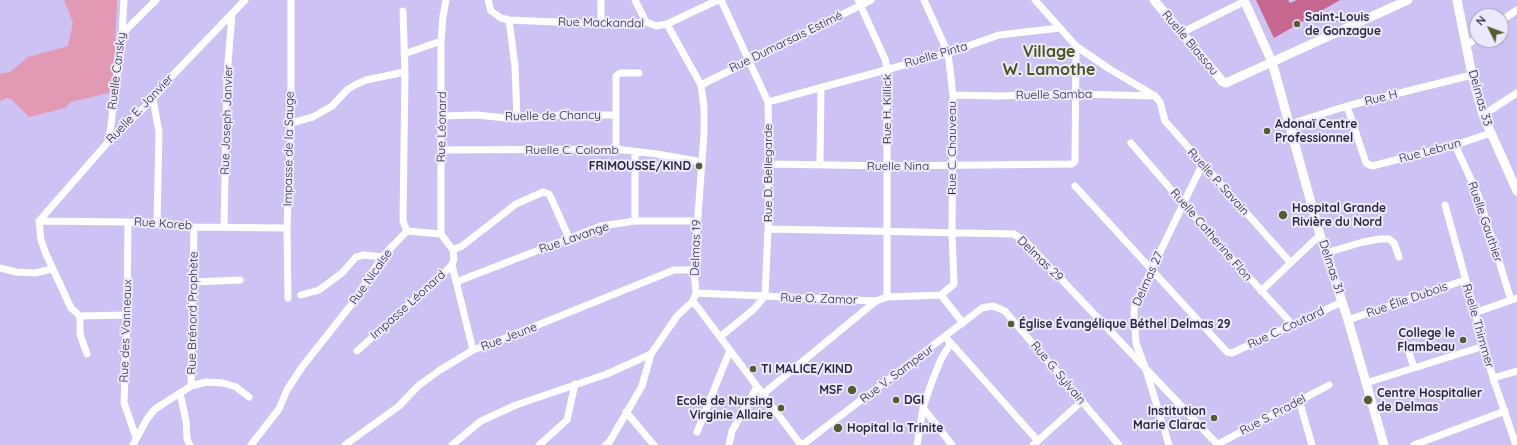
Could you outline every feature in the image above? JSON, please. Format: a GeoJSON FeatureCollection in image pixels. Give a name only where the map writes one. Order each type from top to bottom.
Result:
{"type":"FeatureCollection","features":[{"type":"Feature","properties":{"kind":"street","name":"Ruelle Cansky"},"geometry":{"type":"LineString","coordinates":[[109,141],[122,34],[124,0]]}},
{"type":"Feature","properties":{"kind":"street"},"geometry":{"type":"LineString","coordinates":[[122,34],[156,0]]}},
{"type":"Feature","properties":{"kind":"street","name":"Ruelle E. Janvier"},"geometry":{"type":"LineString","coordinates":[[39,221],[109,141],[153,99],[172,76],[245,0]]}},
{"type":"Feature","properties":{"kind":"street","name":"Impasse de la Sauge"},"geometry":{"type":"LineString","coordinates":[[288,298],[291,123],[291,0]]}},
{"type":"Feature","properties":{"kind":"street","name":"Rue Léonard"},"geometry":{"type":"LineString","coordinates":[[441,234],[442,16],[446,0]]}},
{"type":"Feature","properties":{"kind":"street","name":"Rue Mackandal"},"geometry":{"type":"LineString","coordinates":[[488,0],[491,11],[501,18],[509,20],[601,24],[646,22],[656,26],[667,24],[719,0]]}},
{"type":"Feature","properties":{"kind":"street"},"geometry":{"type":"LineString","coordinates":[[601,0],[601,24]]}},
{"type":"Feature","properties":{"kind":"street"},"geometry":{"type":"LineString","coordinates":[[635,0],[646,22]]}},
{"type":"Feature","properties":{"kind":"street","name":"Rue D. Bellegarde"},"geometry":{"type":"LineString","coordinates":[[719,0],[768,102],[768,229],[765,296]]}},
{"type":"Feature","properties":{"kind":"street","name":"Rue Dumarsais Estimé"},"geometry":{"type":"LineString","coordinates":[[701,85],[859,3],[871,0]]}},
{"type":"Feature","properties":{"kind":"street","name":"Rue C. Chauveau"},"geometry":{"type":"LineString","coordinates":[[924,0],[948,54],[953,95],[952,233],[954,284],[941,295]]}},
{"type":"Feature","properties":{"kind":"street"},"geometry":{"type":"LineString","coordinates":[[1035,0],[1076,46],[1108,68],[1155,96]]}},
{"type":"Feature","properties":{"kind":"street","name":"Ruelle Biassou"},"geometry":{"type":"LineString","coordinates":[[1154,0],[1223,82],[1226,83],[1272,62]]}},
{"type":"Feature","properties":{"kind":"street"},"geometry":{"type":"LineString","coordinates":[[1272,62],[1408,0]]}},
{"type":"Feature","properties":{"kind":"street","name":"Delmas 33"},"geometry":{"type":"LineString","coordinates":[[1457,0],[1472,75],[1483,115],[1516,186]]}},
{"type":"Feature","properties":{"kind":"street"},"geometry":{"type":"LineString","coordinates":[[1181,33],[1245,1]]}},
{"type":"Feature","properties":{"kind":"street","name":"Delmas 31"},"geometry":{"type":"LineString","coordinates":[[1245,1],[1272,62],[1320,235],[1348,320],[1384,445]]}},
{"type":"Feature","properties":{"kind":"street","name":"Rue H. Killick"},"geometry":{"type":"LineString","coordinates":[[859,3],[885,59],[887,69],[887,297]]}},
{"type":"Feature","properties":{"kind":"street"},"geometry":{"type":"LineString","coordinates":[[403,11],[405,72],[403,221],[407,231],[441,234],[453,250],[462,246],[516,204],[543,192],[548,194],[553,202],[569,238]]}},
{"type":"Feature","properties":{"kind":"street","name":"Rue Joseph Janvier"},"geometry":{"type":"LineString","coordinates":[[224,226],[227,76],[232,14]]}},
{"type":"Feature","properties":{"kind":"street"},"geometry":{"type":"LineString","coordinates":[[509,20],[515,66],[517,119]]}},
{"type":"Feature","properties":{"kind":"street","name":"Delmas 19"},"geometry":{"type":"LineString","coordinates":[[667,24],[701,85],[704,127],[694,270],[696,293],[693,301]]}},
{"type":"Feature","properties":{"kind":"street","name":"Ruelle Pinta"},"geometry":{"type":"LineString","coordinates":[[768,102],[887,69],[948,54],[999,35],[1060,28]]}},
{"type":"Feature","properties":{"kind":"street"},"geometry":{"type":"LineString","coordinates":[[404,54],[442,41]]}},
{"type":"Feature","properties":{"kind":"street"},"geometry":{"type":"LineString","coordinates":[[1076,46],[1077,94]]}},
{"type":"Feature","properties":{"kind":"street"},"geometry":{"type":"LineString","coordinates":[[291,123],[313,117],[332,106],[348,89],[357,84],[366,80],[405,72]]}},
{"type":"Feature","properties":{"kind":"street"},"geometry":{"type":"LineString","coordinates":[[616,149],[616,76],[620,73],[639,73]]}},
{"type":"Feature","properties":{"kind":"street","name":"Rue H"},"geometry":{"type":"LineString","coordinates":[[1290,124],[1348,106],[1472,75]]}},
{"type":"Feature","properties":{"kind":"street"},"geometry":{"type":"LineString","coordinates":[[820,164],[821,88]]}},
{"type":"Feature","properties":{"kind":"street"},"geometry":{"type":"LineString","coordinates":[[1483,115],[1517,92]]}},
{"type":"Feature","properties":{"kind":"street","name":"Ruelle Samba"},"geometry":{"type":"LineString","coordinates":[[953,95],[999,96],[1077,94],[1155,96]]}},
{"type":"Feature","properties":{"kind":"street","name":"Ruelle Nina"},"geometry":{"type":"LineString","coordinates":[[769,164],[952,166],[1074,163],[1077,94]]}},
{"type":"Feature","properties":{"kind":"street","name":"Ruelle P. Savain"},"geometry":{"type":"LineString","coordinates":[[1155,96],[1160,102],[1165,121],[1202,165],[1290,262]]}},
{"type":"Feature","properties":{"kind":"street"},"geometry":{"type":"LineString","coordinates":[[153,99],[159,132],[157,224]]}},
{"type":"Feature","properties":{"kind":"street","name":"Rue Lebrun"},"geometry":{"type":"LineString","coordinates":[[1348,106],[1366,162],[1368,165],[1372,166],[1455,145],[1491,133]]}},
{"type":"Feature","properties":{"kind":"street","name":"Ruelle de Chancy"},"geometry":{"type":"LineString","coordinates":[[442,116],[476,115],[517,119],[560,115],[616,115]]}},
{"type":"Feature","properties":{"kind":"street","name":"Ruelle Catherine Flon"},"geometry":{"type":"LineString","coordinates":[[1131,143],[1261,291],[1293,325]]}},
{"type":"Feature","properties":{"kind":"street","name":"Ruelle Gauthier"},"geometry":{"type":"LineString","coordinates":[[1455,145],[1479,197],[1514,299]]}},
{"type":"Feature","properties":{"kind":"street","name":"Ruelle C. Colomb"},"geometry":{"type":"LineString","coordinates":[[442,150],[616,149],[702,162]]}},
{"type":"Feature","properties":{"kind":"street"},"geometry":{"type":"LineString","coordinates":[[635,152],[635,221]]}},
{"type":"Feature","properties":{"kind":"street","name":"Delmas 27"},"geometry":{"type":"LineString","coordinates":[[1169,445],[1146,370],[1136,343],[1134,313],[1135,304],[1202,165]]}},
{"type":"Feature","properties":{"kind":"street"},"geometry":{"type":"LineString","coordinates":[[1075,186],[1151,269]]}},
{"type":"Feature","properties":{"kind":"street","name":"Ruelle Thimmer"},"geometry":{"type":"LineString","coordinates":[[1444,205],[1493,378],[1516,445]]}},
{"type":"Feature","properties":{"kind":"street","name":"Rue Lavange"},"geometry":{"type":"LineString","coordinates":[[456,282],[601,226],[635,221],[697,220]]}},
{"type":"Feature","properties":{"kind":"street"},"geometry":{"type":"LineString","coordinates":[[39,221],[41,240],[52,269],[71,308],[80,316],[127,315]]}},
{"type":"Feature","properties":{"kind":"street","name":"Rue Koreb"},"geometry":{"type":"LineString","coordinates":[[39,221],[128,222],[194,226],[288,228]]}},
{"type":"Feature","properties":{"kind":"street","name":"Rue des Vanneaux"},"geometry":{"type":"LineString","coordinates":[[128,222],[124,403],[136,437]]}},
{"type":"Feature","properties":{"kind":"street","name":"Rue Brénord Prophète"},"geometry":{"type":"LineString","coordinates":[[133,445],[147,419],[155,409],[191,386],[194,226]]}},
{"type":"Feature","properties":{"kind":"street","name":"Delmas 29"},"geometry":{"type":"LineString","coordinates":[[768,229],[1014,234],[1022,239],[1218,445]]}},
{"type":"Feature","properties":{"kind":"street","name":"Rue Nicaise"},"geometry":{"type":"LineString","coordinates":[[251,445],[279,409],[287,390],[302,367],[351,305],[382,256],[407,231]]}},
{"type":"Feature","properties":{"kind":"street"},"geometry":{"type":"LineString","coordinates":[[1261,291],[1320,235]]}},
{"type":"Feature","properties":{"kind":"street"},"geometry":{"type":"LineString","coordinates":[[1326,253],[1363,242],[1389,239],[1394,243],[1399,257]]}},
{"type":"Feature","properties":{"kind":"street","name":"Impasse Léonard"},"geometry":{"type":"LineString","coordinates":[[357,351],[452,265],[454,259],[453,250]]}},
{"type":"Feature","properties":{"kind":"street"},"geometry":{"type":"LineString","coordinates":[[301,295],[319,290],[342,273],[356,257],[364,255],[382,256]]}},
{"type":"Feature","properties":{"kind":"street"},"geometry":{"type":"LineString","coordinates":[[452,265],[473,350]]}},
{"type":"Feature","properties":{"kind":"street"},"geometry":{"type":"LineString","coordinates":[[0,268],[16,272],[35,273],[52,269]]}},
{"type":"Feature","properties":{"kind":"street","name":"Rue C. Coutard"},"geometry":{"type":"LineString","coordinates":[[1151,269],[1230,354],[1342,302]]}},
{"type":"Feature","properties":{"kind":"street","name":"Rue Jeune"},"geometry":{"type":"LineString","coordinates":[[345,445],[399,406],[418,386],[440,370],[473,350],[674,270],[694,270]]}},
{"type":"Feature","properties":{"kind":"street"},"geometry":{"type":"LineString","coordinates":[[193,282],[240,280]]}},
{"type":"Feature","properties":{"kind":"street","name":"Rue Élie Dubois"},"geometry":{"type":"LineString","coordinates":[[1348,320],[1465,280]]}},
{"type":"Feature","properties":{"kind":"street","name":"Rue O. Zamor"},"geometry":{"type":"LineString","coordinates":[[696,293],[876,301],[887,297],[941,295]]}},
{"type":"Feature","properties":{"kind":"street"},"geometry":{"type":"LineString","coordinates":[[941,295],[963,323]]}},
{"type":"Feature","properties":{"kind":"street"},"geometry":{"type":"LineString","coordinates":[[720,336],[754,309],[765,296]]}},
{"type":"Feature","properties":{"kind":"street"},"geometry":{"type":"LineString","coordinates":[[1474,313],[1514,299]]}},
{"type":"Feature","properties":{"kind":"street"},"geometry":{"type":"LineString","coordinates":[[606,445],[610,441],[642,386],[651,354],[677,316],[693,301],[802,445]]}},
{"type":"Feature","properties":{"kind":"street"},"geometry":{"type":"LineString","coordinates":[[763,394],[876,301]]}},
{"type":"Feature","properties":{"kind":"street","name":"Rue V. Sampeur"},"geometry":{"type":"LineString","coordinates":[[802,445],[948,340],[963,323],[982,308],[993,306]]}},
{"type":"Feature","properties":{"kind":"street","name":"Rue G. Sylvain"},"geometry":{"type":"LineString","coordinates":[[993,306],[1005,311],[1119,445]]}},
{"type":"Feature","properties":{"kind":"street"},"geometry":{"type":"LineString","coordinates":[[80,316],[80,334],[87,354]]}},
{"type":"Feature","properties":{"kind":"street"},"geometry":{"type":"LineString","coordinates":[[917,445],[923,408],[948,340],[1036,443],[1082,402]]}},
{"type":"Feature","properties":{"kind":"street"},"geometry":{"type":"LineString","coordinates":[[1414,345],[1409,352],[1414,368]]}},
{"type":"Feature","properties":{"kind":"street"},"geometry":{"type":"LineString","coordinates":[[1366,383],[1484,346]]}},
{"type":"Feature","properties":{"kind":"street"},"geometry":{"type":"LineString","coordinates":[[697,432],[730,350]]}},
{"type":"Feature","properties":{"kind":"street"},"geometry":{"type":"LineString","coordinates":[[452,445],[481,421],[516,405],[607,374],[651,354]]}},
{"type":"Feature","properties":{"kind":"street"},"geometry":{"type":"LineString","coordinates":[[1493,378],[1517,371]]}},
{"type":"Feature","properties":{"kind":"street"},"geometry":{"type":"LineString","coordinates":[[191,386],[206,382],[224,383],[236,387],[249,397]]}},
{"type":"Feature","properties":{"kind":"street"},"geometry":{"type":"LineString","coordinates":[[539,445],[567,420],[575,384]]}},
{"type":"Feature","properties":{"kind":"street","name":"Rue S. Pradel"},"geometry":{"type":"LineString","coordinates":[[1218,445],[1329,385]]}},
{"type":"Feature","properties":{"kind":"street"},"geometry":{"type":"LineString","coordinates":[[729,445],[732,431],[757,387]]}},
{"type":"Feature","properties":{"kind":"street"},"geometry":{"type":"LineString","coordinates":[[180,393],[190,445]]}},
{"type":"Feature","properties":{"kind":"street"},"geometry":{"type":"LineString","coordinates":[[1299,400],[1312,445]]}},
{"type":"Feature","properties":{"kind":"street"},"geometry":{"type":"LineString","coordinates":[[923,408],[952,445]]}},
{"type":"Feature","properties":{"kind":"street"},"geometry":{"type":"LineString","coordinates":[[1414,445],[1505,411]]}},
{"type":"Feature","properties":{"kind":"street"},"geometry":{"type":"LineString","coordinates":[[626,412],[654,445]]}},
{"type":"Feature","properties":{"kind":"shaded area"},"geometry":{"type":"Polygon","coordinates":[[[64,0],[117,0],[113,92],[71,102],[65,108],[29,117],[12,100],[7,98],[0,101],[0,74],[10,72],[28,57],[68,46],[73,23],[64,0]]]}},
{"type":"Feature","properties":{"kind":"shaded area"},"geometry":{"type":"Polygon","coordinates":[[[1256,0],[1288,0],[1290,3],[1297,0],[1340,0],[1274,38],[1256,0]]]}},
{"type":"Feature","properties":{"kind":"place","name":"Saint-Louis de Gonzague"},"geometry":{"type":"Point","coordinates":[1297,24]}},
{"type":"Feature","properties":{"kind":"place","name":"Adonaï Centre Professionnel"},"geometry":{"type":"Point","coordinates":[1267,131]}},
{"type":"Feature","properties":{"kind":"place","name":"FRIMOUSSE/KIND"},"geometry":{"type":"Point","coordinates":[699,166]}},
{"type":"Feature","properties":{"kind":"place","name":"Hospital Grande Rivière du Nord"},"geometry":{"type":"Point","coordinates":[1283,215]}},
{"type":"Feature","properties":{"kind":"place","name":"Église Évangélique Béthel Delmas 29"},"geometry":{"type":"Point","coordinates":[1011,324]}},
{"type":"Feature","properties":{"kind":"place","name":"College le Flambeau"},"geometry":{"type":"Point","coordinates":[1463,340]}},
{"type":"Feature","properties":{"kind":"place","name":"TI MALICE/KIND"},"geometry":{"type":"Point","coordinates":[753,369]}},
{"type":"Feature","properties":{"kind":"place","name":"MSF"},"geometry":{"type":"Point","coordinates":[852,390]}},
{"type":"Feature","properties":{"kind":"place","name":"DGI"},"geometry":{"type":"Point","coordinates":[896,400]}},
{"type":"Feature","properties":{"kind":"place","name":"Centre Hospitalier de Delmas"},"geometry":{"type":"Point","coordinates":[1368,400]}},
{"type":"Feature","properties":{"kind":"place","name":"Ecole de Nursing Virginie Allaire"},"geometry":{"type":"Point","coordinates":[781,408]}},
{"type":"Feature","properties":{"kind":"place","name":"Institution Marie Clarac"},"geometry":{"type":"Point","coordinates":[1214,418]}},
{"type":"Feature","properties":{"kind":"place","name":"Hopital la Trinite"},"geometry":{"type":"Point","coordinates":[838,428]}},
{"type":"Feature","properties":{"kind":"district","name":"Village W. Lamothe"},"geometry":{"type":"Point","coordinates":[1049,61]}}]}
